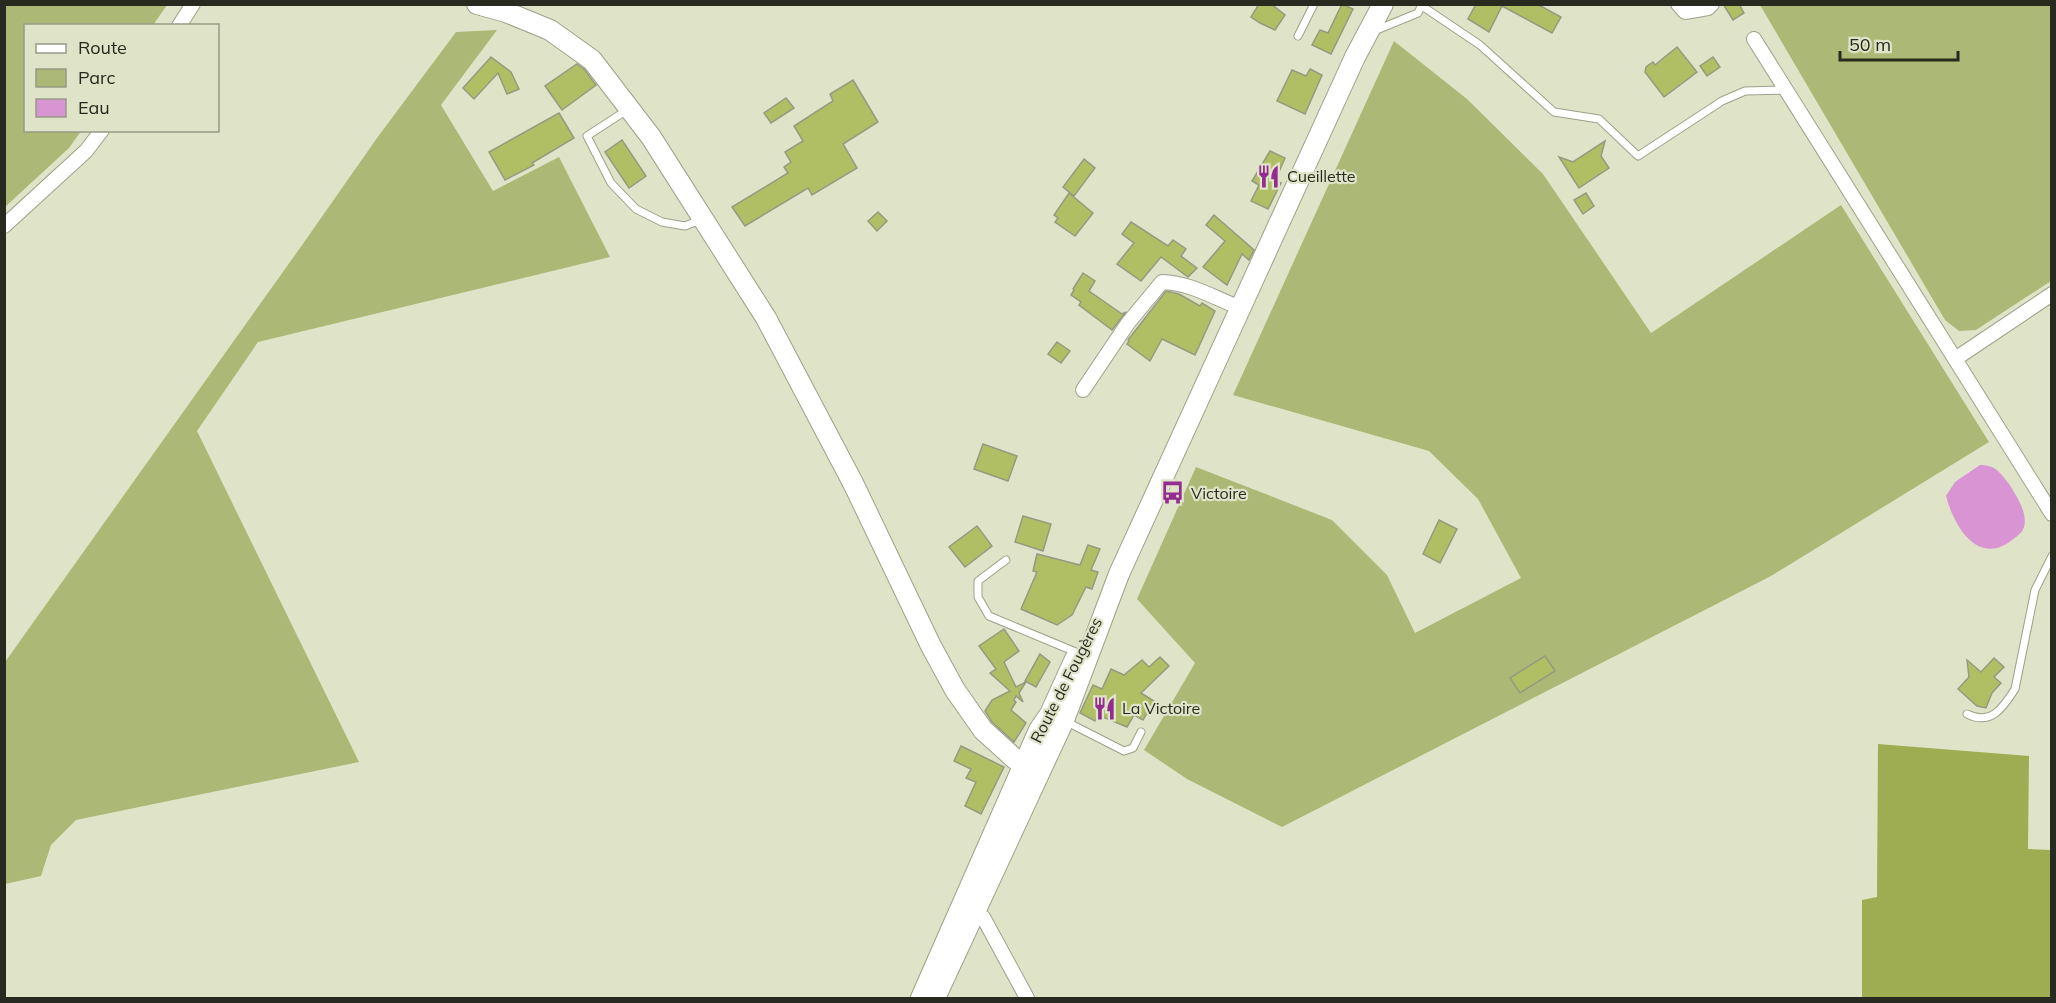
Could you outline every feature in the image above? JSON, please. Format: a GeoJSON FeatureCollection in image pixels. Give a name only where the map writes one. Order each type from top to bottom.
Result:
{"type":"FeatureCollection","features":[{"type":"Feature","properties":{"kind":"main road"},"geometry":{"type":"LineString","coordinates":[[477,4],[506,12],[550,30],[592,60],[651,137],[766,318],[818,414],[931,646],[955,690],[983,730],[1024,764]]}},
{"type":"Feature","properties":{"kind":"main road"},"geometry":{"type":"LineString","coordinates":[[999,840],[1049,752],[1057,717],[1088,660],[1110,597],[1177,445],[1383,4]]}},
{"type":"Feature","properties":{"kind":"main road","name":"Route de Fougères"},"geometry":{"type":"LineString","coordinates":[[974,915],[971,897],[999,840],[1024,764],[1039,730],[1057,717],[1078,652],[1110,597]]}},
{"type":"Feature","properties":{"kind":"main road","name":"Route de Fougères"},"geometry":{"type":"LineString","coordinates":[[1024,764],[1049,752]]}},
{"type":"Feature","properties":{"kind":"main road","name":"Route de Fougères"},"geometry":{"type":"LineString","coordinates":[[921,999],[954,921],[999,840]]}},
{"type":"Feature","properties":{"kind":"main road"},"geometry":{"type":"LineString","coordinates":[[954,921],[974,915]]}},
{"type":"Feature","properties":{"kind":"main road"},"geometry":{"type":"LineString","coordinates":[[935,999],[974,915]]}},
{"type":"Feature","properties":{"kind":"street"},"geometry":{"type":"LineString","coordinates":[[180,24],[193,4]]}},
{"type":"Feature","properties":{"kind":"street"},"geometry":{"type":"LineString","coordinates":[[1678,4],[1685,12],[1708,8],[1712,4]]}},
{"type":"Feature","properties":{"kind":"street"},"geometry":{"type":"LineString","coordinates":[[1754,39],[2052,514]]}},
{"type":"Feature","properties":{"kind":"street"},"geometry":{"type":"LineString","coordinates":[[4,226],[86,151],[100,132]]}},
{"type":"Feature","properties":{"kind":"street"},"geometry":{"type":"LineString","coordinates":[[1083,390],[1128,323],[1162,282],[1176,283],[1200,290],[1241,308]]}},
{"type":"Feature","properties":{"kind":"street"},"geometry":{"type":"LineString","coordinates":[[1955,359],[2052,294]]}},
{"type":"Feature","properties":{"kind":"street"},"geometry":{"type":"LineString","coordinates":[[974,915],[983,917],[1027,999]]}},
{"type":"Feature","properties":{"kind":"lane"},"geometry":{"type":"LineString","coordinates":[[1298,36],[1314,4]]}},
{"type":"Feature","properties":{"kind":"lane"},"geometry":{"type":"LineString","coordinates":[[1367,34],[1418,13],[1422,5],[1480,45],[1554,112],[1599,119],[1638,156],[1729,98],[1744,91],[1786,90]]}},
{"type":"Feature","properties":{"kind":"lane"},"geometry":{"type":"LineString","coordinates":[[629,109],[587,136],[611,183],[636,209],[662,222],[685,226],[704,219]]}},
{"type":"Feature","properties":{"kind":"lane"},"geometry":{"type":"LineString","coordinates":[[1967,714],[1982,719],[1990,717],[2008,701],[2015,689],[2035,590],[2052,556]]}},
{"type":"Feature","properties":{"kind":"lane"},"geometry":{"type":"LineString","coordinates":[[1006,560],[978,581],[978,597],[989,616],[1078,652]]}},
{"type":"Feature","properties":{"kind":"lane"},"geometry":{"type":"LineString","coordinates":[[1057,717],[1124,751],[1133,748],[1141,732]]}},
{"type":"Feature","properties":{"kind":"green space"},"geometry":{"type":"Polygon","coordinates":[[[5,4],[167,5],[154,24],[24,24],[24,132],[80,132],[69,148],[5,207],[5,4]]]}},
{"type":"Feature","properties":{"kind":"green space"},"geometry":{"type":"Polygon","coordinates":[[[1760,5],[2051,5],[2051,281],[1976,330],[1959,331],[1945,320],[1760,5]]]}},
{"type":"Feature","properties":{"kind":"green space"},"geometry":{"type":"Polygon","coordinates":[[[497,30],[441,105],[493,191],[559,157],[610,257],[258,342],[197,431],[359,762],[76,820],[51,845],[41,876],[5,884],[5,662],[377,138],[456,32],[497,30]]]}},
{"type":"Feature","properties":{"kind":"green space"},"geometry":{"type":"Polygon","coordinates":[[[1394,41],[1467,99],[1543,174],[1651,333],[1841,205],[1989,442],[1771,576],[1282,827],[1187,779],[1144,750],[1195,663],[1137,599],[1196,467],[1332,520],[1387,575],[1415,633],[1521,578],[1478,499],[1429,451],[1233,395],[1394,41]]]}},
{"type":"Feature","properties":{"kind":"green space"},"geometry":{"type":"Polygon","coordinates":[[[1878,744],[2029,756],[2028,849],[2051,850],[2051,998],[1862,998],[1862,900],[1877,897],[1878,744]]]}},
{"type":"Feature","properties":{"kind":"water"},"geometry":{"type":"Polygon","coordinates":[[[1980,465],[1993,468],[2003,476],[2023,510],[2025,522],[2021,532],[2008,543],[1996,548],[1985,548],[1967,538],[1954,518],[1946,496],[1955,482],[1980,465]]]}},
{"type":"Feature","properties":{"kind":"building"},"geometry":{"type":"Polygon","coordinates":[[[1259,4],[1271,4],[1285,15],[1275,30],[1251,17],[1259,4]]]}},
{"type":"Feature","properties":{"kind":"building"},"geometry":{"type":"Polygon","coordinates":[[[1342,4],[1353,9],[1331,54],[1312,45],[1320,30],[1328,33],[1342,4]]]}},
{"type":"Feature","properties":{"kind":"building"},"geometry":{"type":"Polygon","coordinates":[[[1476,4],[1537,4],[1561,17],[1552,33],[1502,6],[1489,32],[1468,19],[1476,4]]]}},
{"type":"Feature","properties":{"kind":"building"},"geometry":{"type":"Polygon","coordinates":[[[1723,4],[1739,4],[1744,13],[1733,20],[1723,4]]]}},
{"type":"Feature","properties":{"kind":"building"},"geometry":{"type":"Polygon","coordinates":[[[1677,47],[1697,72],[1664,97],[1645,72],[1646,67],[1653,62],[1655,65],[1677,47]]]}},
{"type":"Feature","properties":{"kind":"building"},"geometry":{"type":"Polygon","coordinates":[[[491,57],[511,72],[519,89],[507,94],[498,73],[474,99],[463,88],[491,57]]]}},
{"type":"Feature","properties":{"kind":"building"},"geometry":{"type":"Polygon","coordinates":[[[1713,57],[1720,67],[1707,76],[1700,66],[1713,57]]]}},
{"type":"Feature","properties":{"kind":"building"},"geometry":{"type":"Polygon","coordinates":[[[577,64],[584,69],[596,85],[562,110],[545,86],[577,64]]]}},
{"type":"Feature","properties":{"kind":"building"},"geometry":{"type":"Polygon","coordinates":[[[1310,69],[1322,75],[1305,114],[1277,101],[1292,70],[1306,76],[1310,69]]]}},
{"type":"Feature","properties":{"kind":"building"},"geometry":{"type":"Polygon","coordinates":[[[853,80],[878,122],[843,144],[857,168],[812,195],[808,188],[745,226],[732,207],[788,173],[784,167],[791,162],[785,152],[803,141],[794,126],[833,101],[830,94],[853,80]]]}},
{"type":"Feature","properties":{"kind":"building"},"geometry":{"type":"Polygon","coordinates":[[[786,98],[794,108],[771,123],[764,113],[786,98]]]}},
{"type":"Feature","properties":{"kind":"building"},"geometry":{"type":"Polygon","coordinates":[[[559,113],[574,138],[532,163],[534,165],[505,180],[489,152],[559,113]]]}},
{"type":"Feature","properties":{"kind":"building"},"geometry":{"type":"Polygon","coordinates":[[[622,140],[646,176],[629,188],[605,152],[622,140]]]}},
{"type":"Feature","properties":{"kind":"building"},"geometry":{"type":"Polygon","coordinates":[[[1605,141],[1601,156],[1609,168],[1579,188],[1559,157],[1573,162],[1605,141]]]}},
{"type":"Feature","properties":{"kind":"building"},"geometry":{"type":"Polygon","coordinates":[[[1270,151],[1285,158],[1275,181],[1281,183],[1268,209],[1251,201],[1259,185],[1252,181],[1270,151]]]}},
{"type":"Feature","properties":{"kind":"building"},"geometry":{"type":"Polygon","coordinates":[[[1084,159],[1095,168],[1074,196],[1063,187],[1084,159]]]}},
{"type":"Feature","properties":{"kind":"building"},"geometry":{"type":"Polygon","coordinates":[[[1069,193],[1093,213],[1075,236],[1055,222],[1058,218],[1054,215],[1069,193]]]}},
{"type":"Feature","properties":{"kind":"building"},"geometry":{"type":"Polygon","coordinates":[[[1586,193],[1594,206],[1583,214],[1574,200],[1586,193]]]}},
{"type":"Feature","properties":{"kind":"building"},"geometry":{"type":"Polygon","coordinates":[[[878,212],[887,221],[877,231],[868,221],[878,212]]]}},
{"type":"Feature","properties":{"kind":"building"},"geometry":{"type":"Polygon","coordinates":[[[1214,215],[1254,250],[1249,260],[1242,254],[1227,285],[1203,267],[1225,241],[1206,225],[1214,215]]]}},
{"type":"Feature","properties":{"kind":"building"},"geometry":{"type":"Polygon","coordinates":[[[1131,222],[1168,246],[1173,240],[1186,249],[1181,256],[1197,268],[1188,277],[1161,257],[1141,281],[1117,264],[1134,243],[1122,234],[1131,222]]]}},
{"type":"Feature","properties":{"kind":"building"},"geometry":{"type":"Polygon","coordinates":[[[1083,273],[1095,281],[1089,291],[1122,314],[1126,312],[1112,330],[1079,305],[1081,302],[1071,295],[1083,273]]]}},
{"type":"Feature","properties":{"kind":"building"},"geometry":{"type":"Polygon","coordinates":[[[1166,291],[1179,294],[1200,306],[1202,303],[1215,311],[1195,355],[1162,339],[1150,361],[1127,344],[1166,291]]]}},
{"type":"Feature","properties":{"kind":"building"},"geometry":{"type":"Polygon","coordinates":[[[1057,342],[1070,351],[1061,363],[1048,354],[1057,342]]]}},
{"type":"Feature","properties":{"kind":"building"},"geometry":{"type":"Polygon","coordinates":[[[983,444],[1017,456],[1008,481],[974,469],[983,444]]]}},
{"type":"Feature","properties":{"kind":"building"},"geometry":{"type":"Polygon","coordinates":[[[1023,516],[1051,524],[1043,551],[1015,542],[1023,516]]]}},
{"type":"Feature","properties":{"kind":"building"},"geometry":{"type":"Polygon","coordinates":[[[1439,520],[1457,529],[1440,563],[1423,554],[1439,520]]]}},
{"type":"Feature","properties":{"kind":"building"},"geometry":{"type":"Polygon","coordinates":[[[977,526],[992,546],[965,567],[949,547],[977,526]]]}},
{"type":"Feature","properties":{"kind":"building"},"geometry":{"type":"Polygon","coordinates":[[[1088,545],[1100,549],[1091,570],[1098,572],[1092,589],[1086,587],[1072,615],[1057,625],[1021,609],[1037,572],[1033,571],[1037,554],[1080,565],[1088,545]]]}},
{"type":"Feature","properties":{"kind":"building"},"geometry":{"type":"Polygon","coordinates":[[[1004,629],[1019,651],[1004,662],[1016,687],[1026,682],[1019,693],[1023,702],[1016,696],[1014,700],[1016,702],[1011,710],[1026,723],[1014,742],[992,722],[985,711],[992,700],[1010,691],[990,673],[996,669],[979,646],[1004,629]]]}},
{"type":"Feature","properties":{"kind":"building"},"geometry":{"type":"Polygon","coordinates":[[[1040,654],[1050,662],[1036,687],[1025,681],[1040,654]]]}},
{"type":"Feature","properties":{"kind":"building"},"geometry":{"type":"Polygon","coordinates":[[[1545,656],[1555,671],[1520,693],[1510,678],[1545,656]]]}},
{"type":"Feature","properties":{"kind":"building"},"geometry":{"type":"Polygon","coordinates":[[[1160,657],[1169,666],[1141,693],[1154,701],[1143,720],[1134,715],[1127,727],[1098,715],[1095,721],[1080,713],[1093,685],[1102,689],[1111,669],[1124,675],[1142,660],[1149,667],[1160,657]]]}},
{"type":"Feature","properties":{"kind":"building"},"geometry":{"type":"Polygon","coordinates":[[[1994,658],[2004,667],[1994,677],[2001,683],[1992,693],[1986,708],[1977,706],[1958,689],[1969,677],[1967,660],[1981,672],[1994,658]]]}},
{"type":"Feature","properties":{"kind":"building"},"geometry":{"type":"Polygon","coordinates":[[[961,746],[1004,767],[981,814],[965,806],[976,782],[966,778],[971,769],[954,761],[961,746]]]}},
{"type":"Feature","properties":{"kind":"place","name":"Cueillette"},"geometry":{"type":"Point","coordinates":[1269,176]}},
{"type":"Feature","properties":{"kind":"place","name":"Victoire"},"geometry":{"type":"Point","coordinates":[1173,493]}},
{"type":"Feature","properties":{"kind":"place","name":"La Victoire"},"geometry":{"type":"Point","coordinates":[1104,708]}}]}
